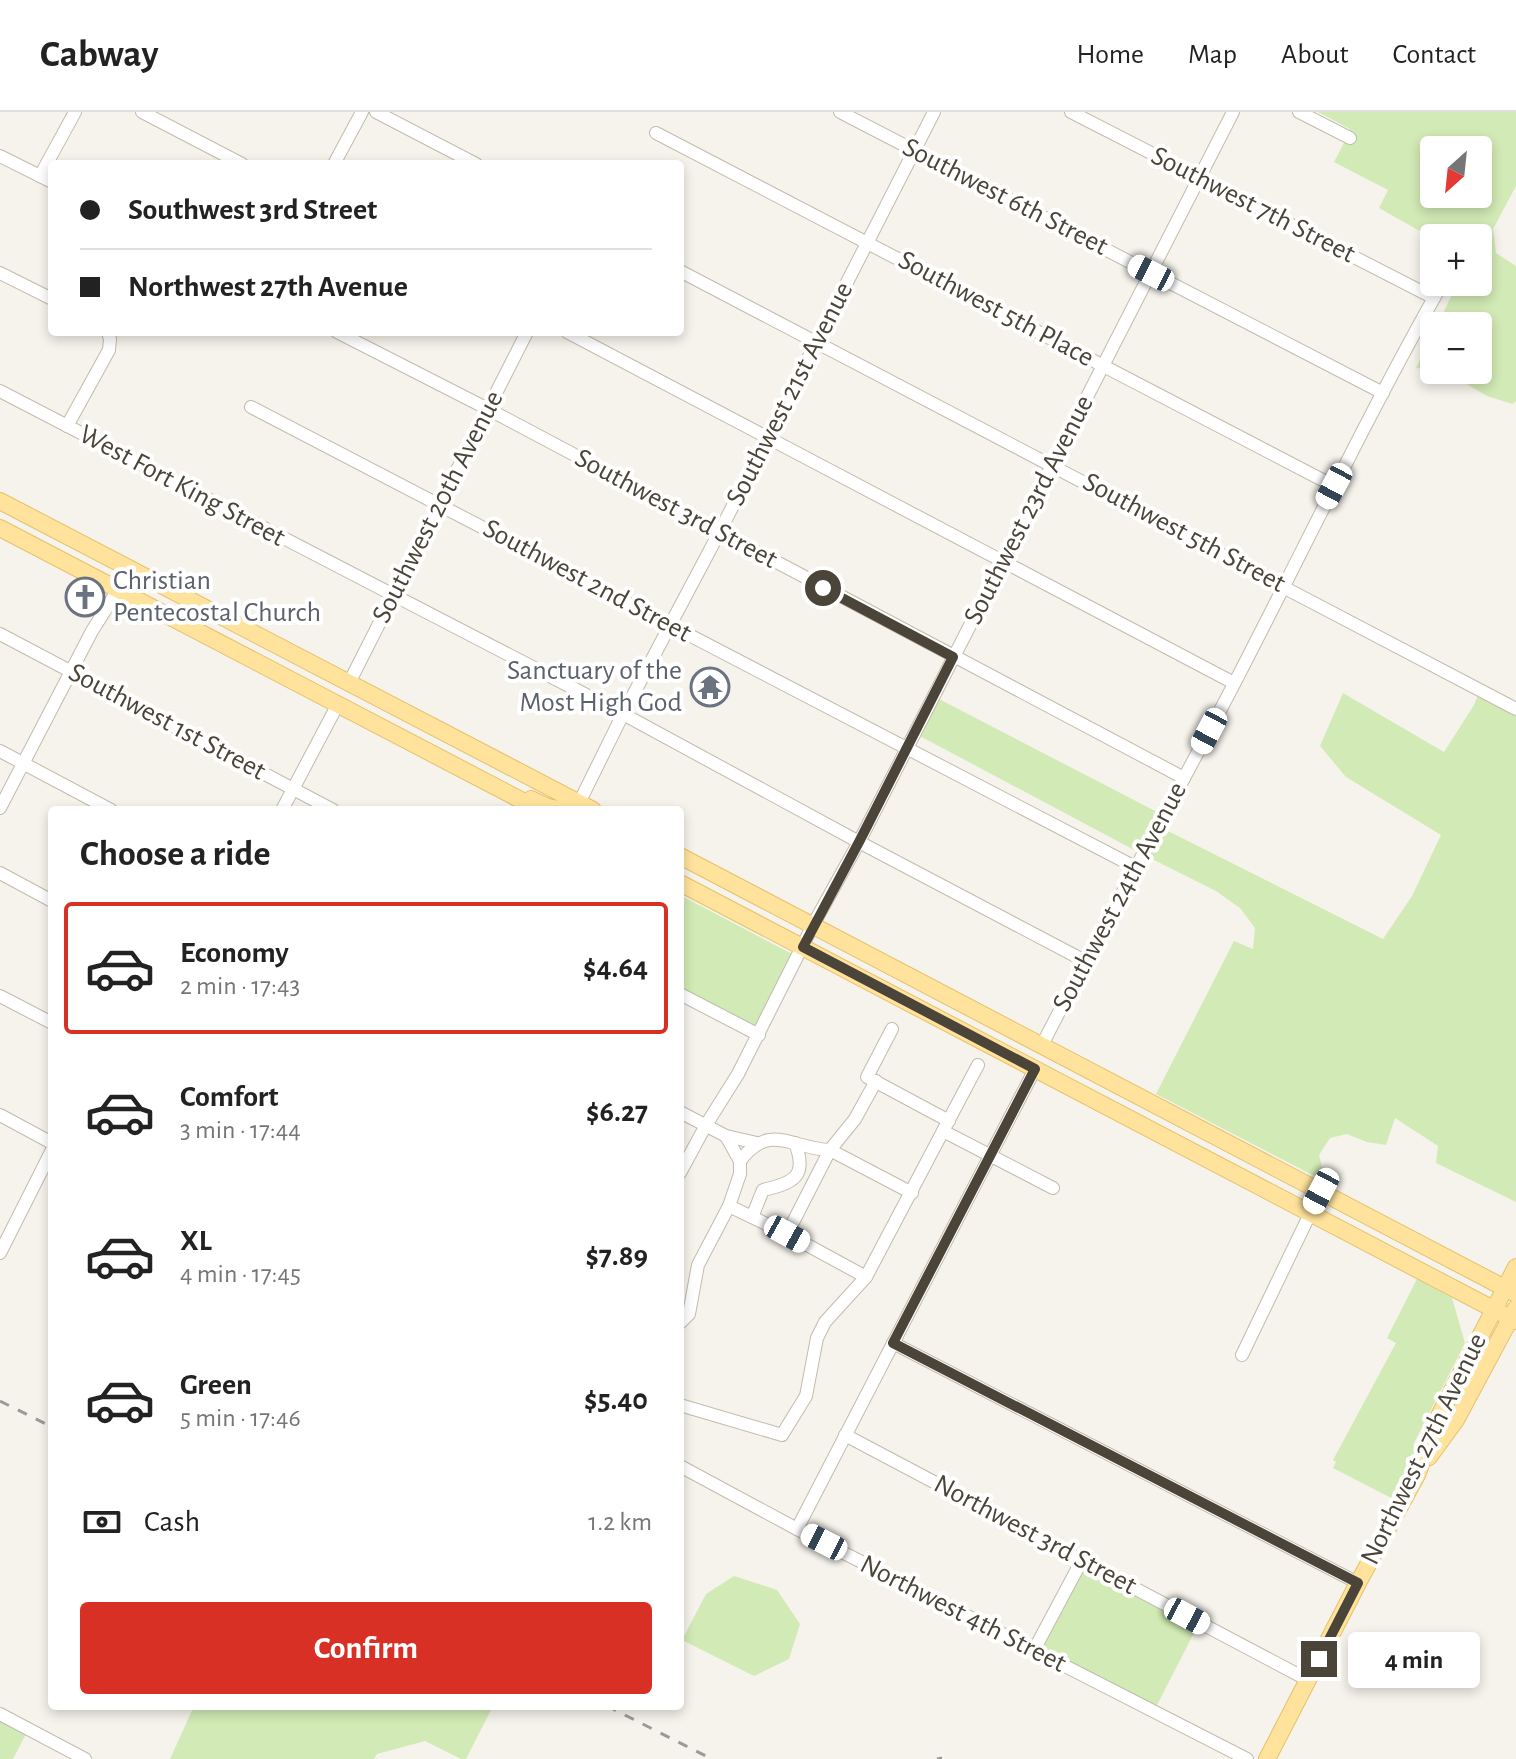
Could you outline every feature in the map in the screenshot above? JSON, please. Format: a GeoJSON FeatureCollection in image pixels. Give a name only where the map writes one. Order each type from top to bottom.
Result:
{"type":"FeatureCollection","features":[{"type":"Feature","properties":{"kind":"main road"},"geometry":{"type":"LineString","coordinates":[[0,501],[586,806]]}},
{"type":"Feature","properties":{"kind":"main road"},"geometry":{"type":"LineString","coordinates":[[0,528],[532,806]]}},
{"type":"Feature","properties":{"kind":"main road"},"geometry":{"type":"LineString","coordinates":[[314,692],[332,691],[349,683]]}},
{"type":"Feature","properties":{"kind":"main road"},"geometry":{"type":"LineString","coordinates":[[338,704],[346,699],[375,696]]}},
{"type":"Feature","properties":{"kind":"main road"},"geometry":{"type":"LineString","coordinates":[[491,784],[498,781],[545,806]]}},
{"type":"Feature","properties":{"kind":"main road"},"geometry":{"type":"LineString","coordinates":[[684,858],[1510,1291]]}},
{"type":"Feature","properties":{"kind":"main road"},"geometry":{"type":"LineString","coordinates":[[684,885],[1493,1309],[1514,1316],[1456,1420],[1417,1475]]}},
{"type":"Feature","properties":{"kind":"main road"},"geometry":{"type":"LineString","coordinates":[[993,1047],[1032,1053],[1042,1045]]}},
{"type":"Feature","properties":{"kind":"main road"},"geometry":{"type":"LineString","coordinates":[[1035,1069],[1047,1063],[1078,1065]]}},
{"type":"Feature","properties":{"kind":"main road","name":"Northwest 27th Avenue"},"geometry":{"type":"LineString","coordinates":[[1267,1759],[1417,1475],[1440,1414],[1493,1309],[1510,1291],[1516,1267]]}},
{"type":"Feature","properties":{"kind":"street"},"geometry":{"type":"LineString","coordinates":[[54,160],[75,112]]}},
{"type":"Feature","properties":{"kind":"street"},"geometry":{"type":"LineString","coordinates":[[142,112],[234,160]]}},
{"type":"Feature","properties":{"kind":"street"},"geometry":{"type":"LineString","coordinates":[[336,160],[362,112]]}},
{"type":"Feature","properties":{"kind":"street"},"geometry":{"type":"LineString","coordinates":[[376,112],[468,160]]}},
{"type":"Feature","properties":{"kind":"street","name":"Southwest 6th Street"},"geometry":{"type":"LineString","coordinates":[[840,112],[1383,393]]}},
{"type":"Feature","properties":{"kind":"street","name":"Southwest 21st Avenue"},"geometry":{"type":"LineString","coordinates":[[586,806],[623,714],[934,112]]}},
{"type":"Feature","properties":{"kind":"street","name":"Southwest 7th Street"},"geometry":{"type":"LineString","coordinates":[[1071,112],[1434,298]]}},
{"type":"Feature","properties":{"kind":"street","name":"Southwest 23rd Avenue"},"geometry":{"type":"LineString","coordinates":[[684,1166],[759,1035],[1233,112]]}},
{"type":"Feature","properties":{"kind":"street"},"geometry":{"type":"LineString","coordinates":[[1299,112],[1350,138]]}},
{"type":"Feature","properties":{"kind":"street","name":"Southwest 5th Place"},"geometry":{"type":"LineString","coordinates":[[656,133],[1334,486]]}},
{"type":"Feature","properties":{"kind":"street"},"geometry":{"type":"LineString","coordinates":[[0,156],[46,179]]}},
{"type":"Feature","properties":{"kind":"street"},"geometry":{"type":"LineString","coordinates":[[0,273],[48,297]]}},
{"type":"Feature","properties":{"kind":"street","name":"Southwest 5th Street"},"geometry":{"type":"LineString","coordinates":[[684,273],[1516,709]]}},
{"type":"Feature","properties":{"kind":"street","name":"Southwest 24th Avenue"},"geometry":{"type":"LineString","coordinates":[[1042,1045],[1434,298]]}},
{"type":"Feature","properties":{"kind":"street"},"geometry":{"type":"LineString","coordinates":[[67,426],[109,350],[109,336]]}},
{"type":"Feature","properties":{"kind":"street","name":"Southwest 3rd Street"},"geometry":{"type":"LineString","coordinates":[[345,336],[1184,778]]}},
{"type":"Feature","properties":{"kind":"street","name":"Southwest 20th Avenue"},"geometry":{"type":"LineString","coordinates":[[349,683],[525,336]]}},
{"type":"Feature","properties":{"kind":"street"},"geometry":{"type":"LineString","coordinates":[[575,336],[1234,683]]}},
{"type":"Feature","properties":{"kind":"street","name":"West Fort King Street"},"geometry":{"type":"LineString","coordinates":[[0,391],[623,714],[1085,961]]}},
{"type":"Feature","properties":{"kind":"street","name":"Southwest 2nd Street"},"geometry":{"type":"LineString","coordinates":[[251,407],[1135,867]]}},
{"type":"Feature","properties":{"kind":"street"},"geometry":{"type":"LineString","coordinates":[[0,808],[100,616],[131,569]]}},
{"type":"Feature","properties":{"kind":"street","name":"Southwest 1st Street"},"geometry":{"type":"LineString","coordinates":[[0,634],[326,806]]}},
{"type":"Feature","properties":{"kind":"street"},"geometry":{"type":"LineString","coordinates":[[284,806],[338,704]]}},
{"type":"Feature","properties":{"kind":"street"},"geometry":{"type":"LineString","coordinates":[[0,751],[103,806]]}},
{"type":"Feature","properties":{"kind":"street"},"geometry":{"type":"LineString","coordinates":[[0,873],[48,899]]}},
{"type":"Feature","properties":{"kind":"street"},"geometry":{"type":"LineString","coordinates":[[0,996],[48,1021]]}},
{"type":"Feature","properties":{"kind":"street"},"geometry":{"type":"LineString","coordinates":[[684,996],[759,1035]]}},
{"type":"Feature","properties":{"kind":"street"},"geometry":{"type":"LineString","coordinates":[[892,1029],[867,1077],[990,1156],[1053,1188]]}},
{"type":"Feature","properties":{"kind":"street"},"geometry":{"type":"LineString","coordinates":[[684,1406],[782,1435],[806,1396],[817,1338],[825,1322],[866,1277],[978,1065]]}},
{"type":"Feature","properties":{"kind":"street"},"geometry":{"type":"LineString","coordinates":[[797,1529],[1035,1069]]}},
{"type":"Feature","properties":{"kind":"street"},"geometry":{"type":"LineString","coordinates":[[787,1234],[830,1150],[855,1119],[876,1081]]}},
{"type":"Feature","properties":{"kind":"street"},"geometry":{"type":"LineString","coordinates":[[684,1114],[726,1136],[757,1143]]}},
{"type":"Feature","properties":{"kind":"street"},"geometry":{"type":"LineString","coordinates":[[0,1115],[48,1141]]}},
{"type":"Feature","properties":{"kind":"street"},"geometry":{"type":"LineString","coordinates":[[726,1136],[750,1184],[763,1190],[791,1181],[798,1174],[801,1164],[795,1143]]}},
{"type":"Feature","properties":{"kind":"street"},"geometry":{"type":"LineString","coordinates":[[684,1319],[689,1314],[698,1265],[729,1206],[748,1150],[757,1143],[776,1139],[830,1150],[912,1193]]}},
{"type":"Feature","properties":{"kind":"street"},"geometry":{"type":"LineString","coordinates":[[0,1253],[6,1228],[48,1157]]}},
{"type":"Feature","properties":{"kind":"street"},"geometry":{"type":"LineString","coordinates":[[752,1217],[763,1190]]}},
{"type":"Feature","properties":{"kind":"street"},"geometry":{"type":"LineString","coordinates":[[1242,1355],[1321,1191]]}},
{"type":"Feature","properties":{"kind":"street"},"geometry":{"type":"LineString","coordinates":[[729,1206],[866,1277]]}},
{"type":"Feature","properties":{"kind":"street"},"geometry":{"type":"LineString","coordinates":[[893,1343],[1358,1583]]}},
{"type":"Feature","properties":{"kind":"street","name":"Northwest 3rd Street"},"geometry":{"type":"LineString","coordinates":[[845,1435],[1308,1680]]}},
{"type":"Feature","properties":{"kind":"street","name":"Northwest 4th Street"},"geometry":{"type":"LineString","coordinates":[[684,1468],[1247,1759]]}},
{"type":"Feature","properties":{"kind":"street"},"geometry":{"type":"LineString","coordinates":[[1034,1650],[1082,1560]]}},
{"type":"Feature","properties":{"kind":"street"},"geometry":{"type":"LineString","coordinates":[[0,1714],[84,1759]]}},
{"type":"Feature","properties":{"kind":"green space"},"geometry":{"type":"Polygon","coordinates":[[[1318,112],[1516,112],[1516,186],[1493,229],[1496,253],[1516,266],[1516,401],[1512,404],[1487,396],[1467,384],[1492,384],[1492,312],[1444,312],[1451,296],[1492,296],[1492,224],[1420,224],[1420,231],[1379,208],[1388,190],[1334,162],[1345,141],[1352,144],[1356,136],[1349,132],[1350,129],[1318,112]]]}},
{"type":"Feature","properties":{"kind":"green space"},"geometry":{"type":"Polygon","coordinates":[[[1480,690],[1516,710],[1516,1202],[1436,1163],[1438,1146],[1395,1118],[1386,1145],[1347,1134],[1330,1138],[1319,1155],[1326,1182],[1156,1094],[1234,941],[1253,949],[1255,928],[1240,908],[1216,891],[1146,856],[1162,828],[1383,939],[1412,896],[1441,835],[1346,777],[1320,746],[1343,693],[1444,752],[1480,690]]]}},
{"type":"Feature","properties":{"kind":"green space"},"geometry":{"type":"Polygon","coordinates":[[[937,698],[1159,813],[1138,852],[918,735],[937,698]]]}},
{"type":"Feature","properties":{"kind":"green space"},"geometry":{"type":"Polygon","coordinates":[[[684,897],[794,955],[758,1029],[684,990],[684,897]]]}},
{"type":"Feature","properties":{"kind":"green space"},"geometry":{"type":"Polygon","coordinates":[[[1417,1279],[1452,1298],[1465,1343],[1413,1445],[1421,1451],[1397,1501],[1333,1468],[1336,1462],[1333,1460],[1396,1343],[1387,1338],[1417,1279]]]}},
{"type":"Feature","properties":{"kind":"green space"},"geometry":{"type":"Polygon","coordinates":[[[1084,1567],[1197,1627],[1156,1707],[1040,1648],[1084,1567]]]}},
{"type":"Feature","properties":{"kind":"green space"},"geometry":{"type":"Polygon","coordinates":[[[734,1576],[777,1590],[800,1624],[789,1659],[754,1676],[684,1641],[706,1594],[734,1576]]]}},
{"type":"Feature","properties":{"kind":"green space"},"geometry":{"type":"Polygon","coordinates":[[[192,1710],[491,1710],[466,1759],[425,1741],[377,1754],[374,1759],[170,1759],[192,1710]]]}},
{"type":"Feature","properties":{"kind":"green space"},"geometry":{"type":"Polygon","coordinates":[[[0,1720],[26,1734],[13,1759],[0,1759],[0,1720]]]}},
{"type":"Feature","properties":{"kind":"railway"},"geometry":{"type":"LineString","coordinates":[[0,1401],[48,1425]]}},
{"type":"Feature","properties":{"kind":"railway"},"geometry":{"type":"LineString","coordinates":[[615,1710],[712,1759]]}},
{"type":"Feature","properties":{"kind":"railway"},"geometry":{"type":"LineString","coordinates":[[937,1759],[942,1758]]}},
{"type":"Feature","properties":{"kind":"place","name":"Christian Pentecostal Church"},"geometry":{"type":"Point","coordinates":[85,597]}},
{"type":"Feature","properties":{"kind":"place","name":"Sanctuary of the Most High God"},"geometry":{"type":"Point","coordinates":[710,687]}},
{"type":"Feature","properties":{"kind":"route"},"geometry":{"type":"LineString","coordinates":[[823,588],[953,657],[803,947],[1035,1069],[893,1343],[1358,1583],[1319,1659]]}}]}
